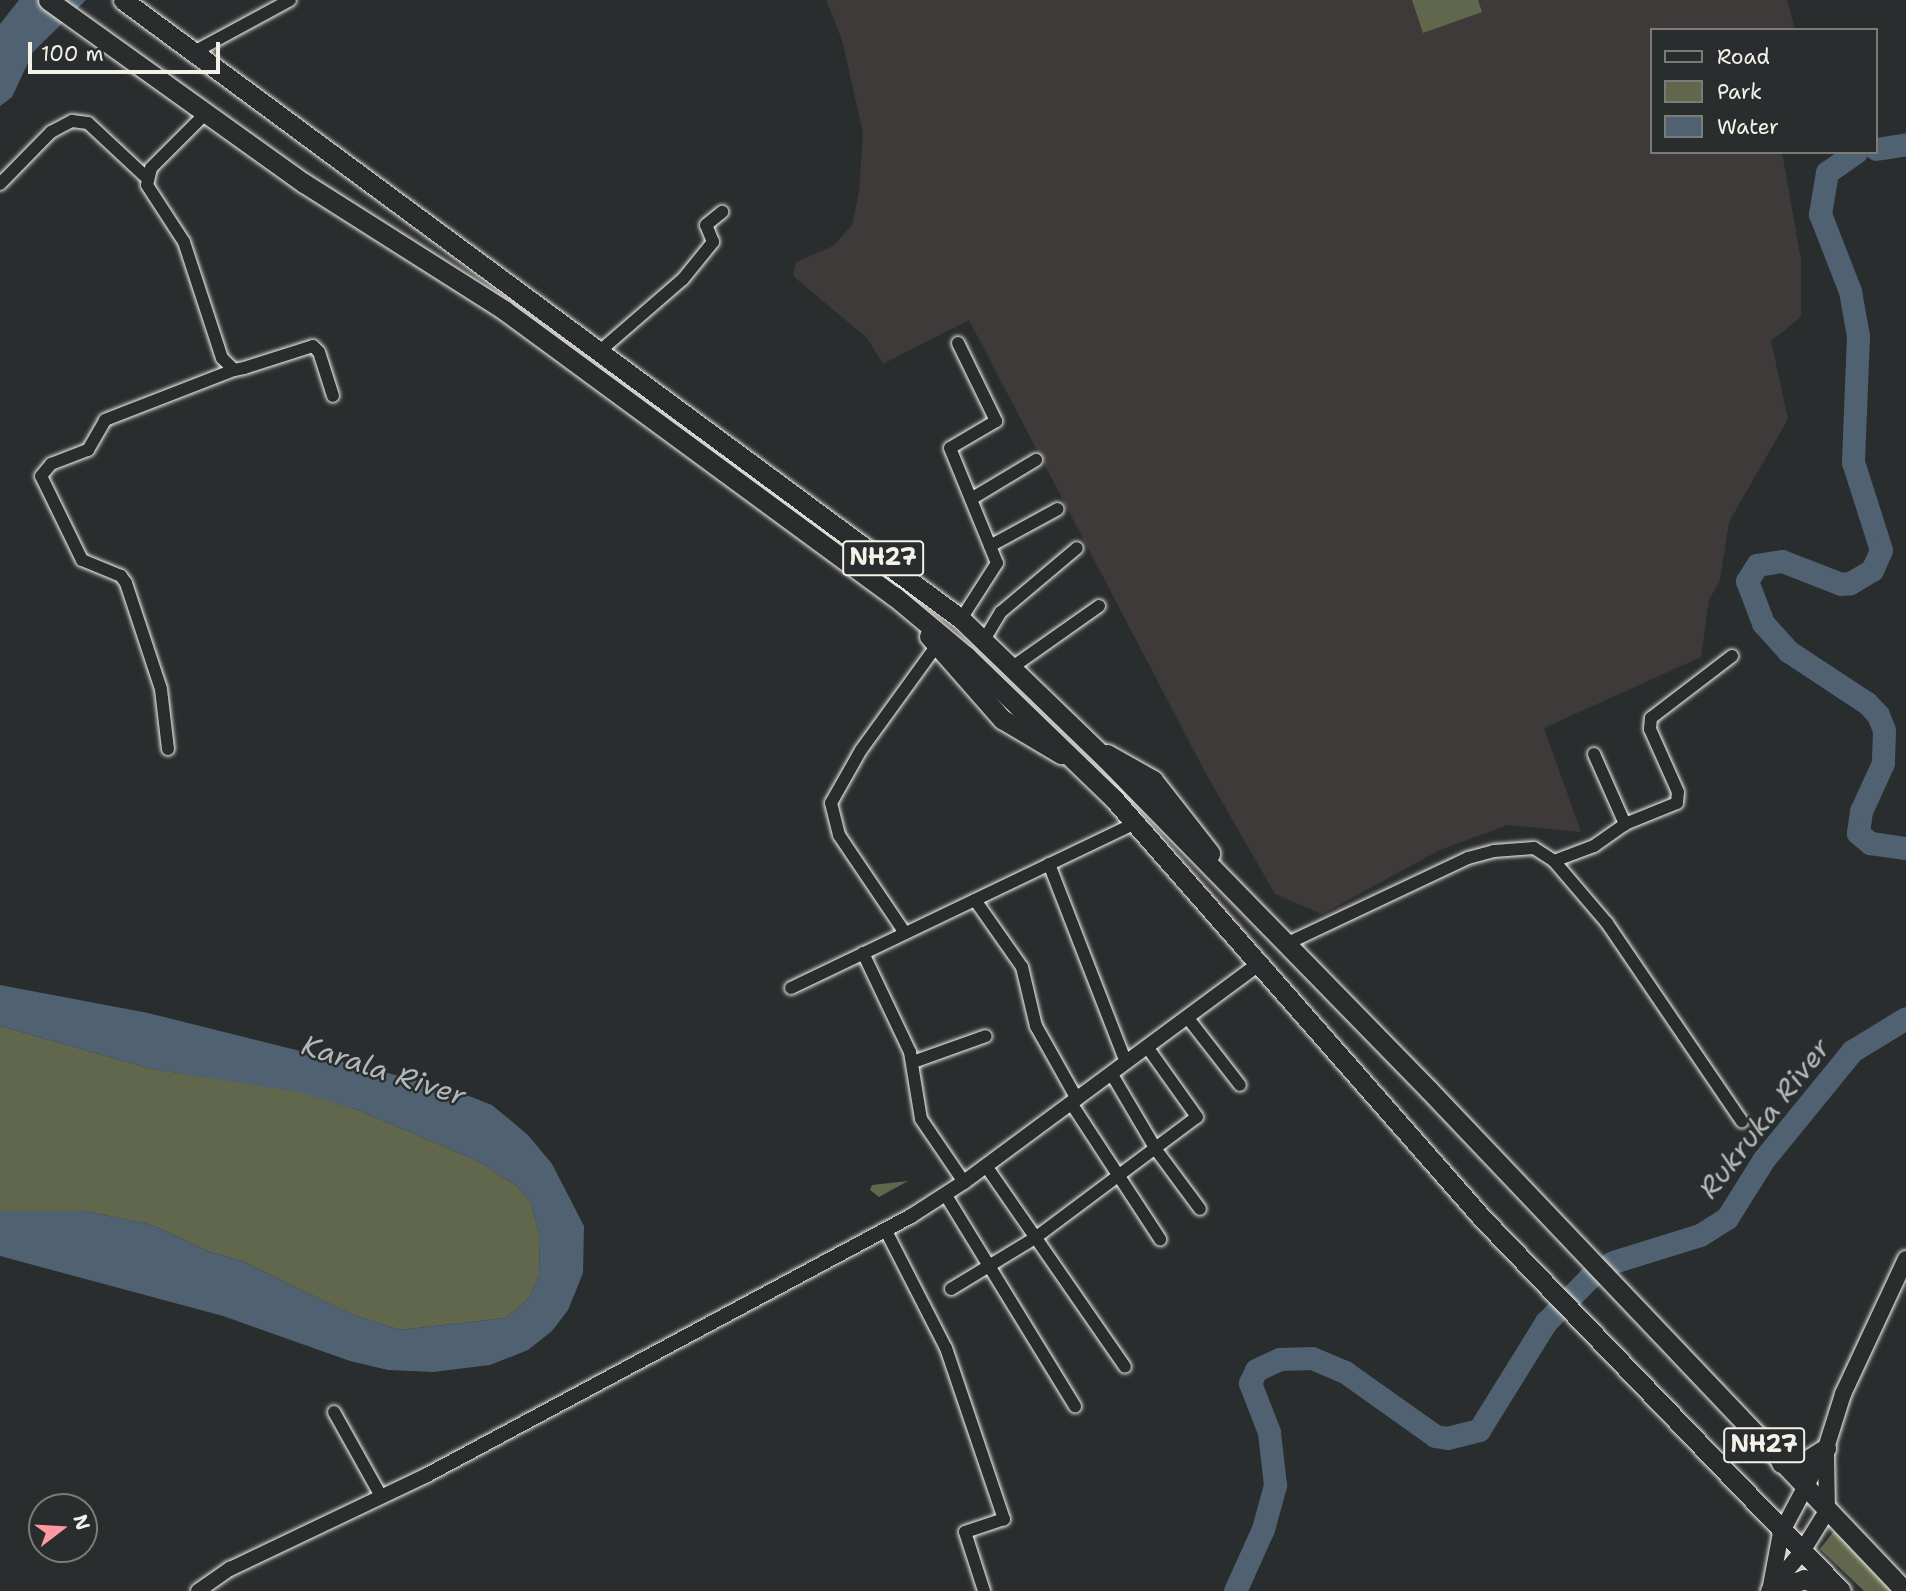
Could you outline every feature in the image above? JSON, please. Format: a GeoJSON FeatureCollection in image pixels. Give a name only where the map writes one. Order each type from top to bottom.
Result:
{"type":"FeatureCollection","features":[{"type":"Feature","properties":{"kind":"highway","name":"NH27"},"geometry":{"type":"LineString","coordinates":[[48,0],[205,114],[504,310],[908,608],[966,656],[1136,823],[1512,1250],[1781,1533],[1841,1591]]}},
{"type":"Feature","properties":{"kind":"highway","name":"NH27"},"geometry":{"type":"LineString","coordinates":[[125,1],[601,350],[961,619],[1014,666],[1286,944],[1905,1591]]}},
{"type":"Feature","properties":{"kind":"highway","name":"NH27"},"geometry":{"type":"LineString","coordinates":[[908,608],[1002,719],[1075,761]]}},
{"type":"Feature","properties":{"kind":"highway"},"geometry":{"type":"LineString","coordinates":[[1259,964],[1286,944]]}},
{"type":"Feature","properties":{"kind":"highway"},"geometry":{"type":"LineString","coordinates":[[1781,1463],[1799,1465],[1826,1448]]}},
{"type":"Feature","properties":{"kind":"highway"},"geometry":{"type":"LineString","coordinates":[[1770,1591],[1804,1579],[1833,1591]]}},
{"type":"Feature","properties":{"kind":"main road"},"geometry":{"type":"LineString","coordinates":[[1770,1591],[1781,1533],[1826,1448],[1843,1394],[1906,1259]]}},
{"type":"Feature","properties":{"kind":"main road"},"geometry":{"type":"LineString","coordinates":[[1770,1591],[1801,1553],[1827,1511],[1826,1448]]}},
{"type":"Feature","properties":{"kind":"street"},"geometry":{"type":"LineString","coordinates":[[194,52],[290,0]]}},
{"type":"Feature","properties":{"kind":"street"},"geometry":{"type":"LineString","coordinates":[[147,178],[205,114]]}},
{"type":"Feature","properties":{"kind":"street"},"geometry":{"type":"LineString","coordinates":[[0,184],[51,132],[72,121],[88,124],[147,178],[152,195],[184,242],[222,358],[234,370]]}},
{"type":"Feature","properties":{"kind":"street"},"geometry":{"type":"LineString","coordinates":[[601,350],[683,279],[713,242],[706,225],[722,212]]}},
{"type":"Feature","properties":{"kind":"street"},"geometry":{"type":"LineString","coordinates":[[958,343],[996,421],[950,448],[997,563],[961,619]]}},
{"type":"Feature","properties":{"kind":"street"},"geometry":{"type":"LineString","coordinates":[[168,748],[161,688],[125,583],[121,576],[82,560],[41,476],[51,464],[88,450],[105,420],[234,370],[313,346],[333,396]]}},
{"type":"Feature","properties":{"kind":"street"},"geometry":{"type":"LineString","coordinates":[[971,499],[1036,460]]}},
{"type":"Feature","properties":{"kind":"street"},"geometry":{"type":"LineString","coordinates":[[990,546],[1058,509]]}},
{"type":"Feature","properties":{"kind":"street"},"geometry":{"type":"LineString","coordinates":[[984,640],[1001,612],[1077,548]]}},
{"type":"Feature","properties":{"kind":"street"},"geometry":{"type":"LineString","coordinates":[[1014,666],[1099,606]]}},
{"type":"Feature","properties":{"kind":"street"},"geometry":{"type":"LineString","coordinates":[[905,933],[839,835],[831,803],[855,760],[937,645]]}},
{"type":"Feature","properties":{"kind":"street"},"geometry":{"type":"LineString","coordinates":[[1554,861],[1594,846],[1625,824],[1677,803],[1679,797],[1650,729],[1651,718],[1732,656]]}},
{"type":"Feature","properties":{"kind":"street"},"geometry":{"type":"LineString","coordinates":[[1594,754],[1625,824]]}},
{"type":"Feature","properties":{"kind":"street"},"geometry":{"type":"LineString","coordinates":[[791,988],[1136,823]]}},
{"type":"Feature","properties":{"kind":"street"},"geometry":{"type":"LineString","coordinates":[[1286,944],[1468,858],[1494,851],[1534,848],[1554,861],[1615,934],[1742,1122]]}},
{"type":"Feature","properties":{"kind":"street"},"geometry":{"type":"LineString","coordinates":[[1049,864],[1126,1063]]}},
{"type":"Feature","properties":{"kind":"street"},"geometry":{"type":"LineString","coordinates":[[975,900],[1022,967],[1037,1026],[1074,1101],[1119,1179],[1160,1239]]}},
{"type":"Feature","properties":{"kind":"street"},"geometry":{"type":"LineString","coordinates":[[863,953],[914,1062],[917,1108],[964,1182]]}},
{"type":"Feature","properties":{"kind":"street"},"geometry":{"type":"LineString","coordinates":[[198,1591],[230,1569],[381,1496],[886,1231],[964,1182],[1259,964]]}},
{"type":"Feature","properties":{"kind":"street"},"geometry":{"type":"LineString","coordinates":[[1187,1017],[1240,1085]]}},
{"type":"Feature","properties":{"kind":"street"},"geometry":{"type":"LineString","coordinates":[[914,1062],[986,1036]]}},
{"type":"Feature","properties":{"kind":"street"},"geometry":{"type":"LineString","coordinates":[[951,1289],[1035,1238],[1157,1151],[1197,1117],[1147,1047]]}},
{"type":"Feature","properties":{"kind":"street"},"geometry":{"type":"LineString","coordinates":[[1111,1073],[1157,1151],[1200,1209]]}},
{"type":"Feature","properties":{"kind":"street"},"geometry":{"type":"LineString","coordinates":[[986,1166],[1125,1367]]}},
{"type":"Feature","properties":{"kind":"street"},"geometry":{"type":"LineString","coordinates":[[945,1194],[1076,1406]]}},
{"type":"Feature","properties":{"kind":"street"},"geometry":{"type":"LineString","coordinates":[[886,1231],[946,1348],[1004,1519],[965,1532],[984,1591]]}},
{"type":"Feature","properties":{"kind":"street"},"geometry":{"type":"LineString","coordinates":[[334,1412],[381,1496]]}},
{"type":"Feature","properties":{"kind":"shaded area"},"geometry":{"type":"Polygon","coordinates":[[[826,0],[1787,0],[1794,28],[1650,28],[1650,154],[1782,154],[1801,260],[1801,317],[1771,341],[1788,419],[1729,522],[1720,580],[1709,600],[1701,657],[1544,728],[1581,832],[1507,825],[1440,850],[1322,914],[1275,894],[1205,772],[969,320],[883,364],[867,338],[793,276],[796,262],[833,246],[852,225],[859,192],[863,133],[842,40],[826,0]]]}},
{"type":"Feature","properties":{"kind":"green space"},"geometry":{"type":"Polygon","coordinates":[[[1412,0],[1478,0],[1482,12],[1423,33],[1412,0]]]}},
{"type":"Feature","properties":{"kind":"green space"},"geometry":{"type":"Polygon","coordinates":[[[0,1026],[152,1069],[299,1091],[358,1110],[478,1161],[517,1186],[531,1203],[540,1237],[539,1274],[530,1297],[506,1318],[400,1330],[351,1314],[242,1261],[210,1252],[152,1225],[85,1211],[0,1211],[0,1026]]]}},
{"type":"Feature","properties":{"kind":"green space"},"geometry":{"type":"Polygon","coordinates":[[[908,1181],[879,1197],[870,1190],[872,1185],[908,1181]]]}},
{"type":"Feature","properties":{"kind":"green space"},"geometry":{"type":"Polygon","coordinates":[[[1834,1531],[1897,1591],[1864,1591],[1820,1549],[1834,1531]]]}},
{"type":"Feature","properties":{"kind":"water"},"geometry":{"type":"Polygon","coordinates":[[[19,0],[86,0],[33,52],[12,97],[0,106],[0,24],[19,0]]]}},
{"type":"Feature","properties":{"kind":"water"},"geometry":{"type":"Polygon","coordinates":[[[0,985],[148,1013],[451,1089],[492,1105],[528,1135],[552,1164],[584,1226],[583,1273],[568,1310],[552,1331],[528,1350],[490,1365],[433,1372],[388,1370],[350,1361],[223,1316],[0,1256],[0,1211],[85,1211],[152,1225],[210,1252],[242,1261],[351,1314],[400,1330],[506,1318],[530,1297],[539,1274],[540,1237],[531,1203],[517,1186],[478,1161],[358,1110],[299,1092],[152,1069],[0,1026],[0,985]]]}},
{"type":"Feature","properties":{"kind":"waterway","name":"Rukruka River"},"geometry":{"type":"LineString","coordinates":[[1878,149],[1906,144]]}},
{"type":"Feature","properties":{"kind":"waterway","name":"Rukruka River"},"geometry":{"type":"LineString","coordinates":[[1853,154],[1827,172],[1820,214],[1850,291],[1858,336],[1853,462],[1881,550],[1872,570],[1850,583],[1841,584],[1782,561],[1757,565],[1747,581],[1763,623],[1788,651],[1867,703],[1878,715],[1884,730],[1883,763],[1861,811],[1858,833],[1870,843],[1906,848]]}},
{"type":"Feature","properties":{"kind":"waterway","name":"Rukruka River"},"geometry":{"type":"LineString","coordinates":[[1235,1591],[1263,1529],[1275,1485],[1269,1432],[1250,1383],[1256,1370],[1280,1359],[1312,1358],[1345,1372],[1435,1436],[1447,1438],[1479,1430],[1546,1322],[1590,1277],[1613,1262],[1700,1235],[1727,1218],[1764,1159],[1852,1051],[1906,1018]]}},
{"type":"Feature","properties":{"kind":"water label","name":"Karala River"},"geometry":{"type":"Point","coordinates":[384,1070]}}]}
